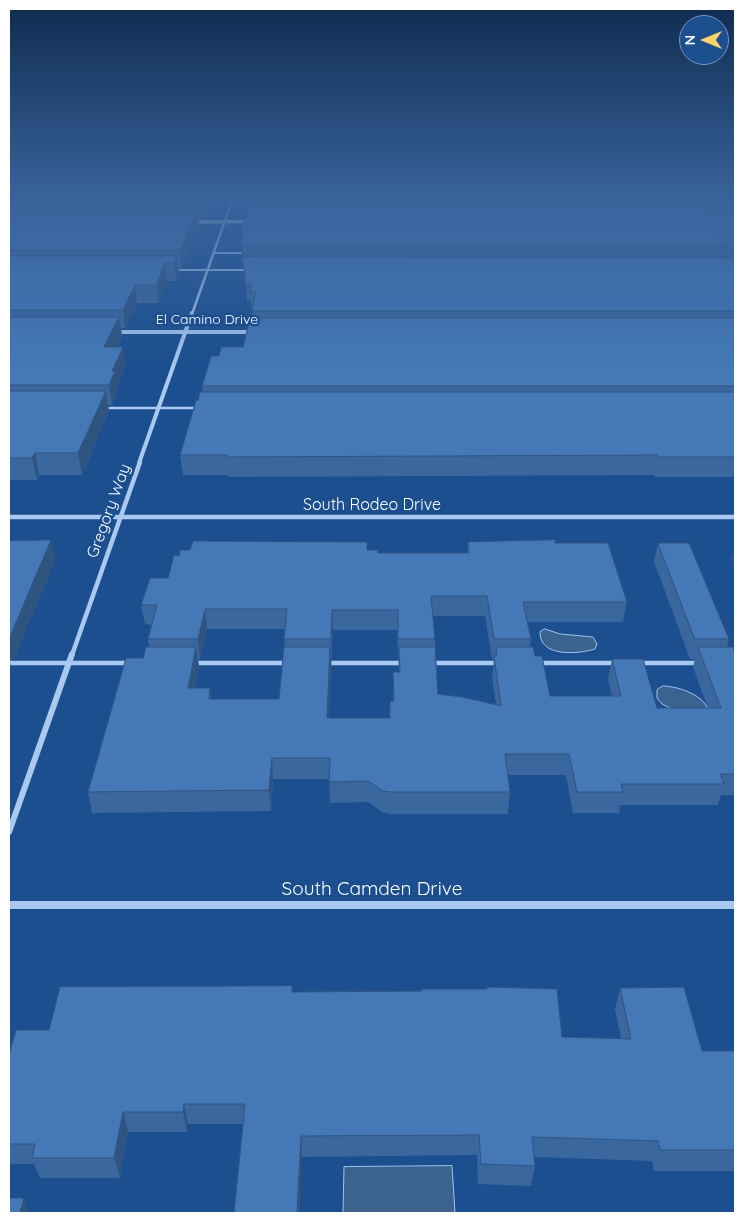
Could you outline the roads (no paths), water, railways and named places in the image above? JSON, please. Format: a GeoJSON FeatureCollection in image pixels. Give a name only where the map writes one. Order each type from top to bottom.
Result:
{"type":"FeatureCollection","features":[{"type":"Feature","properties":{"kind":"street","name":"Gregory Way"},"geometry":{"type":"LineString","coordinates":[[9,832],[213,255]]}},
{"type":"Feature","properties":{"kind":"street","name":"El Camino Drive"},"geometry":{"type":"LineString","coordinates":[[108,332],[256,332]]}},
{"type":"Feature","properties":{"kind":"street","name":"South Rodeo Drive"},"geometry":{"type":"LineString","coordinates":[[9,518],[735,517]]}},
{"type":"Feature","properties":{"kind":"street","name":"South Camden Drive"},"geometry":{"type":"LineString","coordinates":[[9,905],[735,905]]}},
{"type":"Feature","properties":{"kind":"lane"},"geometry":{"type":"LineString","coordinates":[[174,270],[252,270]]}},
{"type":"Feature","properties":{"kind":"lane"},"geometry":{"type":"LineString","coordinates":[[98,408],[203,408]]}},
{"type":"Feature","properties":{"kind":"lane"},"geometry":{"type":"LineString","coordinates":[[536,662],[616,662]]}},
{"type":"Feature","properties":{"kind":"lane"},"geometry":{"type":"LineString","coordinates":[[636,662],[705,662]]}},
{"type":"Feature","properties":{"kind":"lane"},"geometry":{"type":"LineString","coordinates":[[9,663],[136,663]]}},
{"type":"Feature","properties":{"kind":"lane"},"geometry":{"type":"LineString","coordinates":[[186,663],[296,663]]}},
{"type":"Feature","properties":{"kind":"lane"},"geometry":{"type":"LineString","coordinates":[[316,663],[406,663]]}},
{"type":"Feature","properties":{"kind":"lane"},"geometry":{"type":"LineString","coordinates":[[426,663],[506,663]]}},
{"type":"Feature","properties":{"kind":"water"},"geometry":{"type":"Polygon","coordinates":[[[545,629],[560,634],[593,637],[597,644],[595,649],[580,652],[570,653],[553,650],[541,640],[540,632],[545,629]]]}},
{"type":"Feature","properties":{"kind":"water"},"geometry":{"type":"Polygon","coordinates":[[[663,686],[674,687],[698,697],[706,705],[709,717],[696,722],[662,704],[657,698],[657,690],[663,686]]]}},
{"type":"Feature","properties":{"kind":"water"},"geometry":{"type":"Polygon","coordinates":[[[452,1166],[455,1213],[343,1213],[344,1167],[452,1166]]]}}]}
